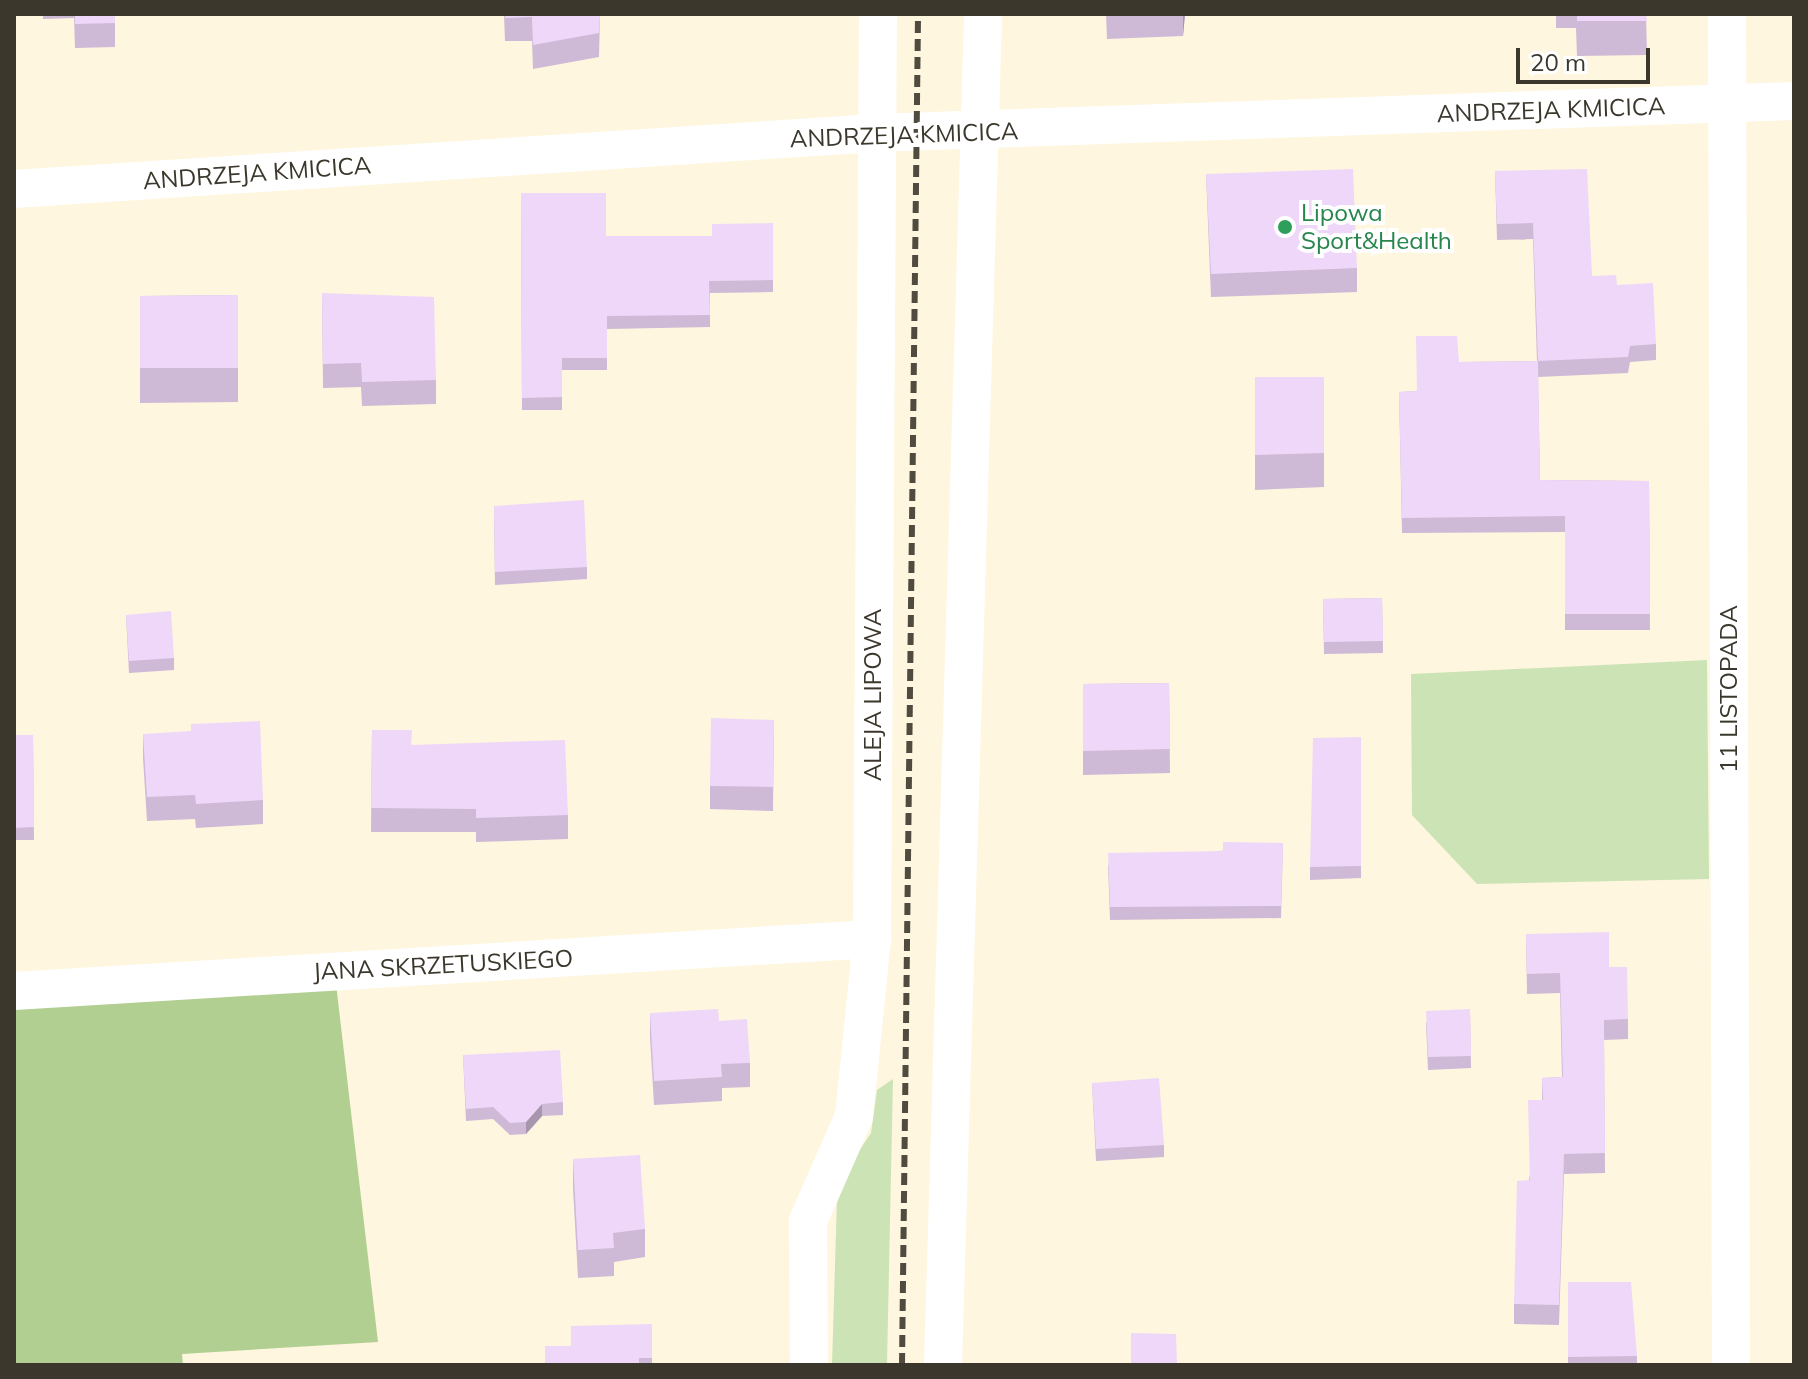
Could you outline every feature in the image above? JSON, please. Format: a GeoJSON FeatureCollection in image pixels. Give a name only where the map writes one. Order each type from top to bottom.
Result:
{"type":"FeatureCollection","features":[{"type":"Feature","properties":{"kind":"street","name":"ALEJA LIPOWA"},"geometry":{"type":"LineString","coordinates":[[809,1365],[808,1221],[854,1116],[872,939],[878,14]]}},
{"type":"Feature","properties":{"kind":"street"},"geometry":{"type":"LineString","coordinates":[[943,1365],[983,14]]}},
{"type":"Feature","properties":{"kind":"street","name":"11 LISTOPADA"},"geometry":{"type":"LineString","coordinates":[[1727,14],[1731,1365]]}},
{"type":"Feature","properties":{"kind":"street","name":"ANDRZEJA KMICICA"},"geometry":{"type":"LineString","coordinates":[[14,189],[876,133],[981,134],[1794,101]]}},
{"type":"Feature","properties":{"kind":"street","name":"JANA SKRZETUSKIEGO"},"geometry":{"type":"LineString","coordinates":[[14,991],[872,939]]}},
{"type":"Feature","properties":{"kind":"green space"},"geometry":{"type":"Polygon","coordinates":[[[1707,660],[1709,879],[1477,884],[1412,815],[1411,674],[1707,660]]]}},
{"type":"Feature","properties":{"kind":"green space"},"geometry":{"type":"Polygon","coordinates":[[[336,984],[378,1342],[182,1354],[183,1365],[14,1365],[14,1006],[336,984]]]}},
{"type":"Feature","properties":{"kind":"green space"},"geometry":{"type":"Polygon","coordinates":[[[893,1079],[887,1365],[832,1365],[837,1198],[843,1175],[871,1133],[877,1090],[893,1079]]]}},
{"type":"Feature","properties":{"kind":"building"},"geometry":{"type":"Polygon","coordinates":[[[75,14],[115,14],[115,23],[75,24],[75,14]]]}},
{"type":"Feature","properties":{"kind":"building"},"geometry":{"type":"Polygon","coordinates":[[[505,14],[600,14],[599,33],[533,45],[532,17],[505,18],[505,14]]]}},
{"type":"Feature","properties":{"kind":"building"},"geometry":{"type":"Polygon","coordinates":[[[1577,14],[1646,14],[1647,21],[1577,21],[1577,14]]]}},
{"type":"Feature","properties":{"kind":"building","name":"Lipowa Sport&Health"},"geometry":{"type":"Polygon","coordinates":[[[1353,169],[1357,268],[1211,274],[1206,174],[1353,169]]]}},
{"type":"Feature","properties":{"kind":"building"},"geometry":{"type":"Polygon","coordinates":[[[1587,169],[1592,276],[1616,275],[1617,285],[1653,283],[1656,344],[1630,346],[1628,357],[1538,361],[1533,223],[1497,224],[1495,171],[1587,169]]]}},
{"type":"Feature","properties":{"kind":"building"},"geometry":{"type":"Polygon","coordinates":[[[521,193],[606,193],[606,236],[712,236],[712,224],[773,223],[773,280],[709,281],[710,315],[607,316],[607,358],[562,358],[562,397],[522,398],[521,193]]]}},
{"type":"Feature","properties":{"kind":"building"},"geometry":{"type":"Polygon","coordinates":[[[322,293],[434,297],[436,380],[362,382],[361,363],[323,364],[322,293]]]}},
{"type":"Feature","properties":{"kind":"building"},"geometry":{"type":"Polygon","coordinates":[[[238,295],[238,368],[140,368],[140,296],[238,295]]]}},
{"type":"Feature","properties":{"kind":"building"},"geometry":{"type":"Polygon","coordinates":[[[1416,336],[1457,336],[1459,362],[1538,361],[1540,480],[1649,481],[1650,614],[1565,614],[1565,516],[1402,518],[1399,392],[1417,391],[1416,336]]]}},
{"type":"Feature","properties":{"kind":"building"},"geometry":{"type":"Polygon","coordinates":[[[1255,377],[1324,377],[1324,453],[1255,455],[1255,377]]]}},
{"type":"Feature","properties":{"kind":"building"},"geometry":{"type":"Polygon","coordinates":[[[584,500],[587,567],[495,572],[494,506],[584,500]]]}},
{"type":"Feature","properties":{"kind":"building"},"geometry":{"type":"Polygon","coordinates":[[[1382,598],[1383,641],[1324,642],[1323,599],[1382,598]]]}},
{"type":"Feature","properties":{"kind":"building"},"geometry":{"type":"Polygon","coordinates":[[[171,611],[174,658],[129,661],[126,615],[171,611]]]}},
{"type":"Feature","properties":{"kind":"building"},"geometry":{"type":"Polygon","coordinates":[[[1169,683],[1170,749],[1083,751],[1083,684],[1169,683]]]}},
{"type":"Feature","properties":{"kind":"building"},"geometry":{"type":"Polygon","coordinates":[[[711,718],[774,720],[773,787],[710,786],[711,718]]]}},
{"type":"Feature","properties":{"kind":"building"},"geometry":{"type":"Polygon","coordinates":[[[260,721],[263,800],[196,804],[195,795],[147,797],[143,734],[191,731],[191,724],[260,721]]]}},
{"type":"Feature","properties":{"kind":"building"},"geometry":{"type":"Polygon","coordinates":[[[372,730],[412,730],[411,745],[565,740],[568,815],[476,818],[476,809],[371,808],[372,730]]]}},
{"type":"Feature","properties":{"kind":"building"},"geometry":{"type":"Polygon","coordinates":[[[14,735],[33,735],[34,827],[14,828],[14,735]]]}},
{"type":"Feature","properties":{"kind":"building"},"geometry":{"type":"Polygon","coordinates":[[[1361,737],[1361,866],[1310,867],[1313,738],[1361,737]]]}},
{"type":"Feature","properties":{"kind":"building"},"geometry":{"type":"Polygon","coordinates":[[[1223,842],[1283,843],[1281,906],[1110,907],[1108,853],[1223,851],[1223,842]]]}},
{"type":"Feature","properties":{"kind":"building"},"geometry":{"type":"Polygon","coordinates":[[[1609,932],[1609,967],[1627,967],[1628,1019],[1604,1020],[1605,1153],[1564,1154],[1559,1305],[1514,1304],[1517,1181],[1530,1180],[1528,1100],[1543,1100],[1542,1078],[1563,1077],[1560,973],[1527,974],[1526,934],[1609,932]]]}},
{"type":"Feature","properties":{"kind":"building"},"geometry":{"type":"Polygon","coordinates":[[[718,1009],[719,1021],[747,1019],[750,1063],[721,1064],[722,1077],[654,1081],[650,1013],[718,1009]]]}},
{"type":"Feature","properties":{"kind":"building"},"geometry":{"type":"Polygon","coordinates":[[[1470,1009],[1471,1056],[1428,1057],[1426,1011],[1470,1009]]]}},
{"type":"Feature","properties":{"kind":"building"},"geometry":{"type":"Polygon","coordinates":[[[560,1050],[563,1102],[542,1104],[526,1122],[510,1123],[493,1107],[466,1109],[463,1055],[560,1050]]]}},
{"type":"Feature","properties":{"kind":"building"},"geometry":{"type":"Polygon","coordinates":[[[1159,1078],[1164,1145],[1096,1149],[1092,1083],[1159,1078]]]}},
{"type":"Feature","properties":{"kind":"building"},"geometry":{"type":"Polygon","coordinates":[[[640,1155],[645,1229],[613,1233],[614,1248],[578,1250],[573,1159],[640,1155]]]}},
{"type":"Feature","properties":{"kind":"building"},"geometry":{"type":"Polygon","coordinates":[[[1568,1282],[1631,1282],[1637,1356],[1568,1357],[1568,1282]]]}},
{"type":"Feature","properties":{"kind":"building"},"geometry":{"type":"Polygon","coordinates":[[[652,1324],[652,1358],[639,1358],[639,1365],[545,1365],[545,1346],[571,1346],[571,1326],[652,1324]]]}},
{"type":"Feature","properties":{"kind":"building"},"geometry":{"type":"Polygon","coordinates":[[[1131,1333],[1176,1334],[1177,1365],[1131,1365],[1131,1333]]]}},
{"type":"Feature","properties":{"kind":"railway"},"geometry":{"type":"LineString","coordinates":[[902,1365],[918,14]]}},
{"type":"Feature","properties":{"kind":"place","name":"Lipowa Sport&Health"},"geometry":{"type":"Point","coordinates":[1285,227]}}]}
